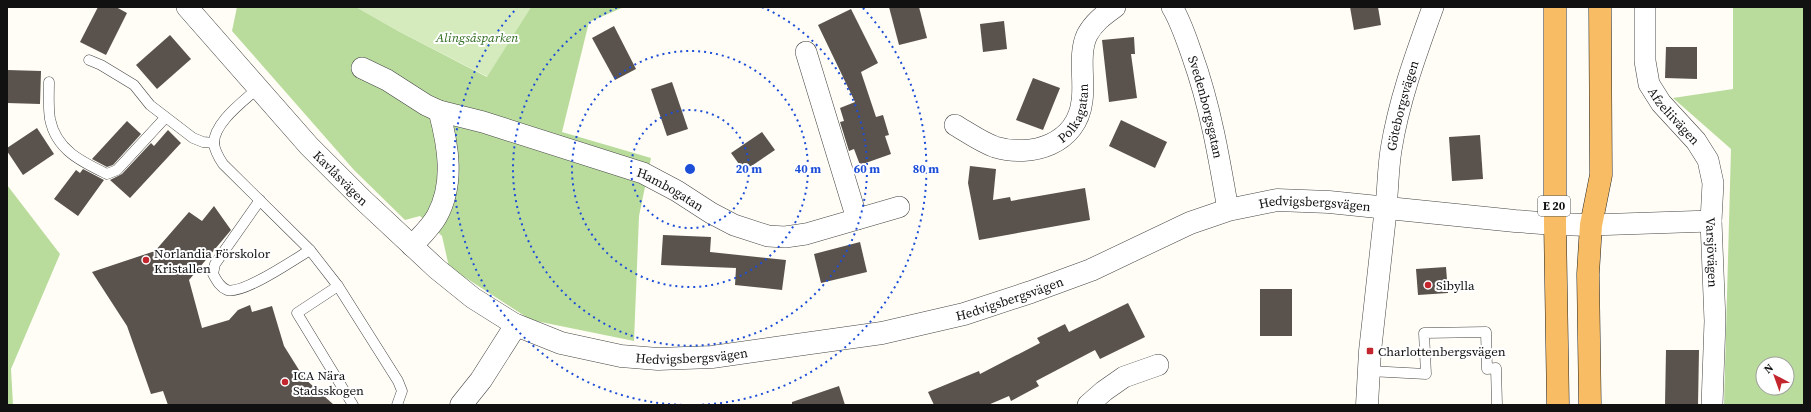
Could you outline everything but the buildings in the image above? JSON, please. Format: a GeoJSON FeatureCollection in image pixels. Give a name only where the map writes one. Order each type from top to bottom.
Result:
{"type":"FeatureCollection","features":[{"type":"Feature","properties":{"kind":"highway","name":"E 20"},"geometry":{"type":"LineString","coordinates":[[1555,7],[1554,224],[1558,405]]}},
{"type":"Feature","properties":{"kind":"highway"},"geometry":{"type":"LineString","coordinates":[[1590,405],[1588,274],[1591,225],[1601,175],[1600,7]]}},
{"type":"Feature","properties":{"kind":"street","name":"Kavlåsvägen"},"geometry":{"type":"LineString","coordinates":[[187,7],[309,146],[412,246],[472,298],[516,325]]}},
{"type":"Feature","properties":{"kind":"street","name":"Polkagatan"},"geometry":{"type":"LineString","coordinates":[[955,125],[995,146],[1034,150],[1052,145],[1070,131],[1078,118],[1082,102],[1084,48],[1087,36],[1101,17],[1115,7]]}},
{"type":"Feature","properties":{"kind":"street","name":"Svedenborgsgatan"},"geometry":{"type":"LineString","coordinates":[[1172,7],[1180,20],[1204,91],[1221,164],[1228,210]]}},
{"type":"Feature","properties":{"kind":"street","name":"Göteborgsvägen"},"geometry":{"type":"LineString","coordinates":[[1386,207],[1391,150],[1398,112],[1410,67],[1434,7]]}},
{"type":"Feature","properties":{"kind":"street","name":"Afzeliivägen"},"geometry":{"type":"LineString","coordinates":[[1645,7],[1645,61],[1649,84],[1661,103],[1696,141],[1708,160],[1713,183],[1711,221]]}},
{"type":"Feature","properties":{"kind":"street"},"geometry":{"type":"LineString","coordinates":[[806,52],[857,219]]}},
{"type":"Feature","properties":{"kind":"street","name":"Hambogatan"},"geometry":{"type":"LineString","coordinates":[[362,68],[387,80],[426,105],[439,111],[483,122],[643,173],[677,191],[711,213],[734,225],[768,236],[785,237],[806,234],[899,207]]}},
{"type":"Feature","properties":{"kind":"street"},"geometry":{"type":"LineString","coordinates":[[412,246],[437,216],[444,198],[449,171],[447,140],[439,111]]}},
{"type":"Feature","properties":{"kind":"street","name":"Hedvigsbergsvägen"},"geometry":{"type":"LineString","coordinates":[[516,325],[561,343],[622,356],[658,359],[712,358],[882,333],[964,314],[1032,292],[1091,270],[1164,235],[1228,210],[1277,200],[1329,202],[1554,224],[1591,225]]}},
{"type":"Feature","properties":{"kind":"street"},"geometry":{"type":"LineString","coordinates":[[1367,405],[1369,371],[1386,207]]}},
{"type":"Feature","properties":{"kind":"street","name":"Varsjövägen"},"geometry":{"type":"LineString","coordinates":[[1591,225],[1711,221],[1715,321],[1712,405]]}},
{"type":"Feature","properties":{"kind":"street"},"geometry":{"type":"LineString","coordinates":[[461,405],[481,380],[516,325]]}},
{"type":"Feature","properties":{"kind":"street"},"geometry":{"type":"LineString","coordinates":[[1088,405],[1104,391],[1124,377],[1158,365]]}},
{"type":"Feature","properties":{"kind":"lane"},"geometry":{"type":"LineString","coordinates":[[89,60],[101,65],[134,85],[150,105],[193,138],[203,142],[214,143]]}},
{"type":"Feature","properties":{"kind":"lane"},"geometry":{"type":"LineString","coordinates":[[49,82],[50,119],[57,137],[65,150],[81,161],[108,174],[118,170],[165,118]]}},
{"type":"Feature","properties":{"kind":"lane"},"geometry":{"type":"LineString","coordinates":[[258,88],[227,117],[217,131],[214,143],[216,154],[223,164],[310,250],[338,286],[398,381],[402,391],[397,405]]}},
{"type":"Feature","properties":{"kind":"lane"},"geometry":{"type":"LineString","coordinates":[[260,200],[215,264],[212,274],[221,287],[229,290],[253,285],[310,250]]}},
{"type":"Feature","properties":{"kind":"lane"},"geometry":{"type":"LineString","coordinates":[[338,286],[297,313],[353,405]]}},
{"type":"Feature","properties":{"kind":"lane"},"geometry":{"type":"LineString","coordinates":[[1369,371],[1426,374],[1424,333],[1486,332],[1487,369],[1496,368],[1497,405]]}},
{"type":"Feature","properties":{"kind":"green space"},"geometry":{"type":"Polygon","coordinates":[[[237,7],[356,7],[398,31],[487,77],[531,7],[624,7],[589,22],[562,132],[651,158],[639,216],[634,341],[531,320],[449,267],[442,236],[420,216],[405,220],[354,170],[232,31],[237,7]]]}},
{"type":"Feature","properties":{"kind":"green space","name":"Alingsåsparken"},"geometry":{"type":"Polygon","coordinates":[[[356,7],[531,7],[488,77],[398,31],[356,7]]]}},
{"type":"Feature","properties":{"kind":"green space"},"geometry":{"type":"Polygon","coordinates":[[[1733,7],[1804,7],[1804,405],[1724,405],[1731,149],[1673,98],[1733,89],[1733,7]]]}},
{"type":"Feature","properties":{"kind":"green space"},"geometry":{"type":"Polygon","coordinates":[[[7,185],[60,254],[11,369],[13,405],[7,405],[7,185]]]}},
{"type":"Feature","properties":{"kind":"place","name":"Norlandia Förskolor Kristallen"},"geometry":{"type":"Point","coordinates":[146,260]}},
{"type":"Feature","properties":{"kind":"place","name":"Sibylla"},"geometry":{"type":"Point","coordinates":[1428,285]}},
{"type":"Feature","properties":{"kind":"place","name":"Charlottenbergsvägen"},"geometry":{"type":"Point","coordinates":[1370,351]}},
{"type":"Feature","properties":{"kind":"place","name":"ICA Nära Stadsskogen"},"geometry":{"type":"Point","coordinates":[285,382]}}]}
